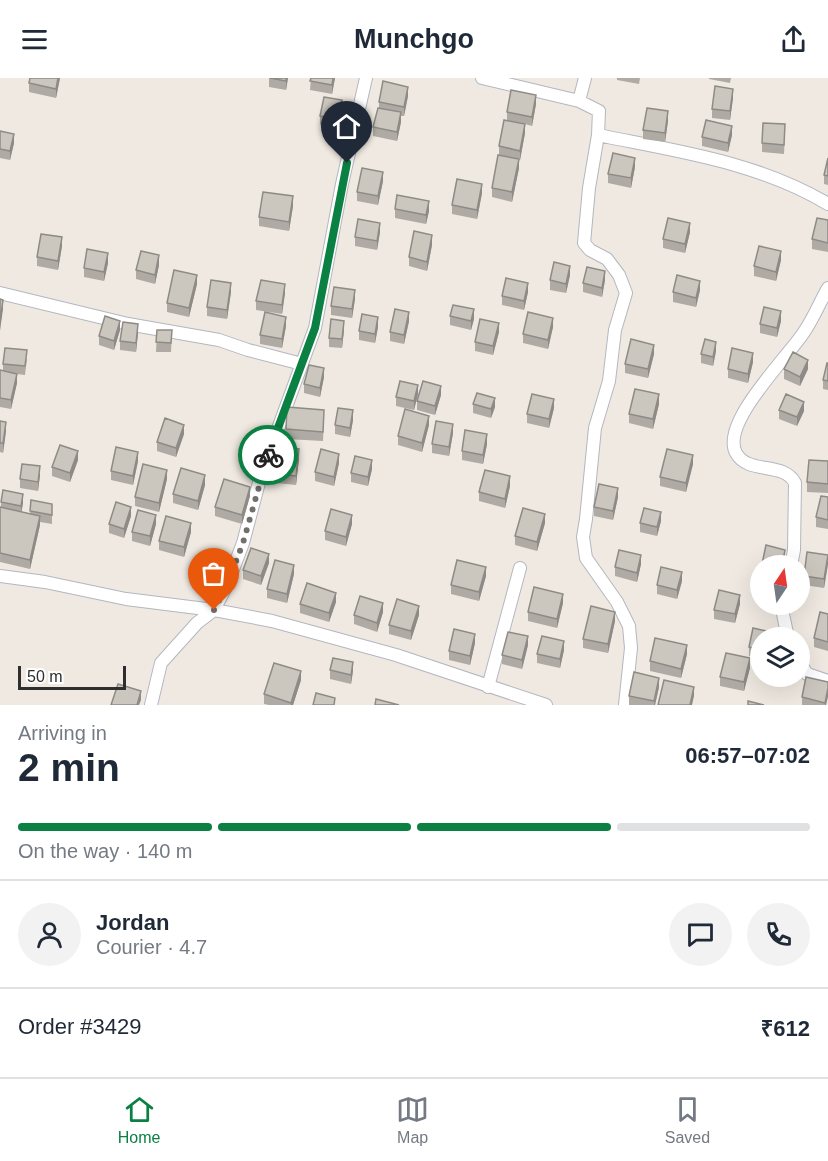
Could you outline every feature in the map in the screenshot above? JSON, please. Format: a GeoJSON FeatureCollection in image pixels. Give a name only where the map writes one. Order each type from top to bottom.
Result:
{"type":"FeatureCollection","features":[{"type":"Feature","properties":{"kind":"street"},"geometry":{"type":"LineString","coordinates":[[151,705],[161,663],[197,623],[214,610],[227,585],[243,543],[261,475],[315,328],[342,184],[366,78]]}},
{"type":"Feature","properties":{"kind":"street"},"geometry":{"type":"LineString","coordinates":[[482,78],[579,101],[599,111],[584,243],[590,250],[608,259],[619,275],[626,293],[615,330],[609,381],[595,428],[583,537],[586,558],[617,602],[629,626],[632,648],[624,705]]}},
{"type":"Feature","properties":{"kind":"street"},"geometry":{"type":"LineString","coordinates":[[579,101],[585,78]]}},
{"type":"Feature","properties":{"kind":"street"},"geometry":{"type":"LineString","coordinates":[[598,135],[734,164],[774,177],[828,204]]}},
{"type":"Feature","properties":{"kind":"street"},"geometry":{"type":"LineString","coordinates":[[793,555],[795,483],[792,476],[744,461],[737,454],[733,444],[737,428],[750,399],[805,331],[828,288]]}},
{"type":"Feature","properties":{"kind":"street"},"geometry":{"type":"LineString","coordinates":[[0,293],[128,324],[219,340],[302,364]]}},
{"type":"Feature","properties":{"kind":"street"},"geometry":{"type":"LineString","coordinates":[[488,687],[520,568]]}},
{"type":"Feature","properties":{"kind":"street"},"geometry":{"type":"LineString","coordinates":[[0,576],[45,582],[126,599],[214,610],[272,621],[396,655],[546,705]]}},
{"type":"Feature","properties":{"kind":"street"},"geometry":{"type":"LineString","coordinates":[[810,675],[828,681]]}},
{"type":"Feature","properties":{"kind":"building"},"geometry":{"type":"Polygon","coordinates":[[[30,78],[58,78],[56,89],[29,83],[30,78]]]}},
{"type":"Feature","properties":{"kind":"building"},"geometry":{"type":"Polygon","coordinates":[[[270,78],[286,78],[286,81],[270,78]]]}},
{"type":"Feature","properties":{"kind":"building"},"geometry":{"type":"Polygon","coordinates":[[[311,78],[333,78],[332,85],[310,81],[311,78]]]}},
{"type":"Feature","properties":{"kind":"building"},"geometry":{"type":"Polygon","coordinates":[[[383,81],[408,87],[404,107],[379,102],[383,81]]]}},
{"type":"Feature","properties":{"kind":"building"},"geometry":{"type":"Polygon","coordinates":[[[715,86],[733,89],[730,111],[712,109],[715,86]]]}},
{"type":"Feature","properties":{"kind":"building"},"geometry":{"type":"Polygon","coordinates":[[[511,90],[536,95],[532,117],[507,112],[511,90]]]}},
{"type":"Feature","properties":{"kind":"building"},"geometry":{"type":"Polygon","coordinates":[[[324,97],[342,100],[338,120],[320,116],[324,97]]]}},
{"type":"Feature","properties":{"kind":"building"},"geometry":{"type":"Polygon","coordinates":[[[378,108],[401,112],[397,132],[373,127],[378,108]]]}},
{"type":"Feature","properties":{"kind":"building"},"geometry":{"type":"Polygon","coordinates":[[[647,108],[668,111],[665,133],[643,130],[647,108]]]}},
{"type":"Feature","properties":{"kind":"building"},"geometry":{"type":"Polygon","coordinates":[[[504,120],[525,124],[520,151],[499,146],[504,120]]]}},
{"type":"Feature","properties":{"kind":"building"},"geometry":{"type":"Polygon","coordinates":[[[706,120],[732,126],[728,143],[702,137],[706,120]]]}},
{"type":"Feature","properties":{"kind":"building"},"geometry":{"type":"Polygon","coordinates":[[[763,123],[785,124],[784,145],[762,143],[763,123]]]}},
{"type":"Feature","properties":{"kind":"building"},"geometry":{"type":"Polygon","coordinates":[[[0,131],[14,134],[10,151],[0,149],[0,131]]]}},
{"type":"Feature","properties":{"kind":"building"},"geometry":{"type":"Polygon","coordinates":[[[613,153],[635,158],[631,178],[608,174],[613,153]]]}},
{"type":"Feature","properties":{"kind":"building"},"geometry":{"type":"Polygon","coordinates":[[[498,155],[519,159],[512,192],[492,188],[498,155]]]}},
{"type":"Feature","properties":{"kind":"building"},"geometry":{"type":"Polygon","coordinates":[[[828,158],[828,176],[824,175],[828,158]]]}},
{"type":"Feature","properties":{"kind":"building"},"geometry":{"type":"Polygon","coordinates":[[[362,168],[383,172],[378,196],[357,192],[362,168]]]}},
{"type":"Feature","properties":{"kind":"building"},"geometry":{"type":"Polygon","coordinates":[[[457,179],[482,184],[477,210],[452,205],[457,179]]]}},
{"type":"Feature","properties":{"kind":"building"},"geometry":{"type":"Polygon","coordinates":[[[263,192],[293,196],[289,222],[259,217],[263,192]]]}},
{"type":"Feature","properties":{"kind":"building"},"geometry":{"type":"Polygon","coordinates":[[[397,195],[429,201],[426,215],[395,209],[397,195]]]}},
{"type":"Feature","properties":{"kind":"building"},"geometry":{"type":"Polygon","coordinates":[[[668,218],[690,223],[685,244],[663,239],[668,218]]]}},
{"type":"Feature","properties":{"kind":"building"},"geometry":{"type":"Polygon","coordinates":[[[817,218],[828,220],[828,243],[812,239],[817,218]]]}},
{"type":"Feature","properties":{"kind":"building"},"geometry":{"type":"Polygon","coordinates":[[[358,219],[380,223],[377,241],[355,237],[358,219]]]}},
{"type":"Feature","properties":{"kind":"building"},"geometry":{"type":"Polygon","coordinates":[[[414,231],[432,235],[427,262],[409,257],[414,231]]]}},
{"type":"Feature","properties":{"kind":"building"},"geometry":{"type":"Polygon","coordinates":[[[41,234],[62,237],[58,261],[37,257],[41,234]]]}},
{"type":"Feature","properties":{"kind":"building"},"geometry":{"type":"Polygon","coordinates":[[[759,246],[781,251],[776,272],[754,266],[759,246]]]}},
{"type":"Feature","properties":{"kind":"building"},"geometry":{"type":"Polygon","coordinates":[[[87,249],[108,253],[104,272],[84,268],[87,249]]]}},
{"type":"Feature","properties":{"kind":"building"},"geometry":{"type":"Polygon","coordinates":[[[141,251],[159,255],[155,275],[136,270],[141,251]]]}},
{"type":"Feature","properties":{"kind":"building"},"geometry":{"type":"Polygon","coordinates":[[[554,262],[570,266],[566,284],[550,280],[554,262]]]}},
{"type":"Feature","properties":{"kind":"building"},"geometry":{"type":"Polygon","coordinates":[[[587,267],[605,271],[602,288],[583,283],[587,267]]]}},
{"type":"Feature","properties":{"kind":"building"},"geometry":{"type":"Polygon","coordinates":[[[174,270],[197,275],[189,308],[167,303],[174,270]]]}},
{"type":"Feature","properties":{"kind":"building"},"geometry":{"type":"Polygon","coordinates":[[[677,275],[700,281],[696,298],[673,292],[677,275]]]}},
{"type":"Feature","properties":{"kind":"building"},"geometry":{"type":"Polygon","coordinates":[[[506,278],[528,283],[524,301],[502,296],[506,278]]]}},
{"type":"Feature","properties":{"kind":"building"},"geometry":{"type":"Polygon","coordinates":[[[211,280],[231,283],[227,310],[207,307],[211,280]]]}},
{"type":"Feature","properties":{"kind":"building"},"geometry":{"type":"Polygon","coordinates":[[[261,280],[285,284],[282,305],[256,301],[261,280]]]}},
{"type":"Feature","properties":{"kind":"building"},"geometry":{"type":"Polygon","coordinates":[[[334,287],[355,290],[352,309],[331,306],[334,287]]]}},
{"type":"Feature","properties":{"kind":"building"},"geometry":{"type":"Polygon","coordinates":[[[0,299],[3,300],[0,322],[0,299]]]}},
{"type":"Feature","properties":{"kind":"building"},"geometry":{"type":"Polygon","coordinates":[[[453,305],[474,309],[471,321],[450,316],[453,305]]]}},
{"type":"Feature","properties":{"kind":"building"},"geometry":{"type":"Polygon","coordinates":[[[764,307],[781,311],[777,328],[760,324],[764,307]]]}},
{"type":"Feature","properties":{"kind":"building"},"geometry":{"type":"Polygon","coordinates":[[[395,309],[409,312],[404,335],[390,332],[395,309]]]}},
{"type":"Feature","properties":{"kind":"building"},"geometry":{"type":"Polygon","coordinates":[[[265,312],[286,317],[282,339],[260,335],[265,312]]]}},
{"type":"Feature","properties":{"kind":"building"},"geometry":{"type":"Polygon","coordinates":[[[528,312],[553,318],[548,340],[523,334],[528,312]]]}},
{"type":"Feature","properties":{"kind":"building"},"geometry":{"type":"Polygon","coordinates":[[[362,314],[378,317],[375,334],[359,331],[362,314]]]}},
{"type":"Feature","properties":{"kind":"building"},"geometry":{"type":"Polygon","coordinates":[[[105,316],[120,321],[114,341],[99,336],[105,316]]]}},
{"type":"Feature","properties":{"kind":"building"},"geometry":{"type":"Polygon","coordinates":[[[331,319],[344,321],[342,339],[329,338],[331,319]]]}},
{"type":"Feature","properties":{"kind":"building"},"geometry":{"type":"Polygon","coordinates":[[[480,319],[499,323],[493,346],[475,342],[480,319]]]}},
{"type":"Feature","properties":{"kind":"building"},"geometry":{"type":"Polygon","coordinates":[[[123,322],[138,324],[136,343],[120,341],[123,322]]]}},
{"type":"Feature","properties":{"kind":"building"},"geometry":{"type":"Polygon","coordinates":[[[157,330],[172,330],[171,343],[156,342],[157,330]]]}},
{"type":"Feature","properties":{"kind":"building"},"geometry":{"type":"Polygon","coordinates":[[[631,339],[654,345],[648,369],[625,364],[631,339]]]}},
{"type":"Feature","properties":{"kind":"building"},"geometry":{"type":"Polygon","coordinates":[[[705,339],[716,342],[713,357],[701,354],[705,339]]]}},
{"type":"Feature","properties":{"kind":"building"},"geometry":{"type":"Polygon","coordinates":[[[5,348],[27,350],[25,366],[3,364],[5,348]]]}},
{"type":"Feature","properties":{"kind":"building"},"geometry":{"type":"Polygon","coordinates":[[[732,348],[753,353],[748,374],[728,369],[732,348]]]}},
{"type":"Feature","properties":{"kind":"building"},"geometry":{"type":"Polygon","coordinates":[[[793,352],[808,360],[800,377],[784,369],[793,352]]]}},
{"type":"Feature","properties":{"kind":"building"},"geometry":{"type":"Polygon","coordinates":[[[828,363],[828,381],[823,380],[828,363]]]}},
{"type":"Feature","properties":{"kind":"building"},"geometry":{"type":"Polygon","coordinates":[[[309,365],[324,368],[320,388],[304,384],[309,365]]]}},
{"type":"Feature","properties":{"kind":"building"},"geometry":{"type":"Polygon","coordinates":[[[0,370],[17,374],[11,400],[0,398],[0,370]]]}},
{"type":"Feature","properties":{"kind":"building"},"geometry":{"type":"Polygon","coordinates":[[[400,381],[418,385],[414,401],[396,397],[400,381]]]}},
{"type":"Feature","properties":{"kind":"building"},"geometry":{"type":"Polygon","coordinates":[[[423,381],[441,386],[435,406],[417,401],[423,381]]]}},
{"type":"Feature","properties":{"kind":"building"},"geometry":{"type":"Polygon","coordinates":[[[635,389],[659,394],[653,419],[629,414],[635,389]]]}},
{"type":"Feature","properties":{"kind":"building"},"geometry":{"type":"Polygon","coordinates":[[[477,393],[495,398],[491,409],[473,404],[477,393]]]}},
{"type":"Feature","properties":{"kind":"building"},"geometry":{"type":"Polygon","coordinates":[[[532,394],[554,399],[549,419],[527,414],[532,394]]]}},
{"type":"Feature","properties":{"kind":"building"},"geometry":{"type":"Polygon","coordinates":[[[786,394],[804,402],[797,417],[779,410],[786,394]]]}},
{"type":"Feature","properties":{"kind":"building"},"geometry":{"type":"Polygon","coordinates":[[[287,407],[324,410],[323,432],[286,429],[287,407]]]}},
{"type":"Feature","properties":{"kind":"building"},"geometry":{"type":"Polygon","coordinates":[[[338,408],[353,410],[350,428],[335,425],[338,408]]]}},
{"type":"Feature","properties":{"kind":"building"},"geometry":{"type":"Polygon","coordinates":[[[405,409],[429,416],[422,443],[398,436],[405,409]]]}},
{"type":"Feature","properties":{"kind":"building"},"geometry":{"type":"Polygon","coordinates":[[[165,418],[184,425],[176,448],[157,442],[165,418]]]}},
{"type":"Feature","properties":{"kind":"building"},"geometry":{"type":"Polygon","coordinates":[[[0,421],[6,422],[3,443],[0,443],[0,421]]]}},
{"type":"Feature","properties":{"kind":"building"},"geometry":{"type":"Polygon","coordinates":[[[436,421],[453,424],[449,447],[432,444],[436,421]]]}},
{"type":"Feature","properties":{"kind":"building"},"geometry":{"type":"Polygon","coordinates":[[[465,430],[487,434],[483,455],[462,451],[465,430]]]}},
{"type":"Feature","properties":{"kind":"building"},"geometry":{"type":"Polygon","coordinates":[[[60,445],[78,451],[70,473],[52,467],[60,445]]]}},
{"type":"Feature","properties":{"kind":"building"},"geometry":{"type":"Polygon","coordinates":[[[116,447],[138,452],[133,476],[111,471],[116,447]]]}},
{"type":"Feature","properties":{"kind":"building"},"geometry":{"type":"Polygon","coordinates":[[[281,447],[299,449],[296,476],[277,474],[281,447]]]}},
{"type":"Feature","properties":{"kind":"building"},"geometry":{"type":"Polygon","coordinates":[[[321,449],[339,454],[334,477],[315,472],[321,449]]]}},
{"type":"Feature","properties":{"kind":"building"},"geometry":{"type":"Polygon","coordinates":[[[667,449],[693,455],[686,483],[660,477],[667,449]]]}},
{"type":"Feature","properties":{"kind":"building"},"geometry":{"type":"Polygon","coordinates":[[[355,456],[372,460],[368,477],[351,473],[355,456]]]}},
{"type":"Feature","properties":{"kind":"building"},"geometry":{"type":"Polygon","coordinates":[[[809,460],[828,461],[828,484],[807,482],[809,460]]]}},
{"type":"Feature","properties":{"kind":"building"},"geometry":{"type":"Polygon","coordinates":[[[22,464],[40,466],[38,482],[20,479],[22,464]]]}},
{"type":"Feature","properties":{"kind":"building"},"geometry":{"type":"Polygon","coordinates":[[[143,464],[167,470],[159,503],[135,497],[143,464]]]}},
{"type":"Feature","properties":{"kind":"building"},"geometry":{"type":"Polygon","coordinates":[[[181,468],[205,475],[198,501],[173,494],[181,468]]]}},
{"type":"Feature","properties":{"kind":"building"},"geometry":{"type":"Polygon","coordinates":[[[485,470],[510,476],[505,499],[479,492],[485,470]]]}},
{"type":"Feature","properties":{"kind":"building"},"geometry":{"type":"Polygon","coordinates":[[[224,479],[250,487],[242,515],[215,507],[224,479]]]}},
{"type":"Feature","properties":{"kind":"building"},"geometry":{"type":"Polygon","coordinates":[[[599,484],[618,488],[613,511],[594,507],[599,484]]]}},
{"type":"Feature","properties":{"kind":"building"},"geometry":{"type":"Polygon","coordinates":[[[3,490],[23,494],[21,506],[1,502],[3,490]]]}},
{"type":"Feature","properties":{"kind":"building"},"geometry":{"type":"Polygon","coordinates":[[[821,496],[828,497],[828,520],[816,517],[821,496]]]}},
{"type":"Feature","properties":{"kind":"building"},"geometry":{"type":"Polygon","coordinates":[[[31,500],[52,504],[52,515],[30,511],[31,500]]]}},
{"type":"Feature","properties":{"kind":"building"},"geometry":{"type":"Polygon","coordinates":[[[116,502],[131,507],[124,529],[109,524],[116,502]]]}},
{"type":"Feature","properties":{"kind":"building"},"geometry":{"type":"Polygon","coordinates":[[[0,507],[40,516],[30,560],[0,553],[0,507]]]}},
{"type":"Feature","properties":{"kind":"building"},"geometry":{"type":"Polygon","coordinates":[[[523,508],[545,514],[537,542],[515,536],[523,508]]]}},
{"type":"Feature","properties":{"kind":"building"},"geometry":{"type":"Polygon","coordinates":[[[644,508],[661,512],[657,527],[640,523],[644,508]]]}},
{"type":"Feature","properties":{"kind":"building"},"geometry":{"type":"Polygon","coordinates":[[[331,509],[352,515],[346,537],[325,531],[331,509]]]}},
{"type":"Feature","properties":{"kind":"building"},"geometry":{"type":"Polygon","coordinates":[[[138,510],[156,515],[150,536],[132,532],[138,510]]]}},
{"type":"Feature","properties":{"kind":"building"},"geometry":{"type":"Polygon","coordinates":[[[166,516],[191,523],[184,547],[159,541],[166,516]]]}},
{"type":"Feature","properties":{"kind":"building"},"geometry":{"type":"Polygon","coordinates":[[[766,545],[785,550],[784,555],[764,555],[766,545]]]}},
{"type":"Feature","properties":{"kind":"building"},"geometry":{"type":"Polygon","coordinates":[[[251,548],[269,554],[261,576],[243,570],[251,548]]]}},
{"type":"Feature","properties":{"kind":"building"},"geometry":{"type":"Polygon","coordinates":[[[619,550],[641,555],[637,573],[615,567],[619,550]]]}},
{"type":"Feature","properties":{"kind":"building"},"geometry":{"type":"Polygon","coordinates":[[[807,552],[828,555],[824,579],[810,577],[810,555],[807,555],[807,552]]]}},
{"type":"Feature","properties":{"kind":"building"},"geometry":{"type":"Polygon","coordinates":[[[275,560],[294,565],[287,594],[267,589],[275,560]]]}},
{"type":"Feature","properties":{"kind":"building"},"geometry":{"type":"Polygon","coordinates":[[[457,560],[486,567],[479,592],[451,585],[457,560]]]}},
{"type":"Feature","properties":{"kind":"building"},"geometry":{"type":"Polygon","coordinates":[[[661,567],[682,572],[677,590],[657,585],[661,567]]]}},
{"type":"Feature","properties":{"kind":"building"},"geometry":{"type":"Polygon","coordinates":[[[307,583],[336,593],[329,613],[300,604],[307,583]]]}},
{"type":"Feature","properties":{"kind":"building"},"geometry":{"type":"Polygon","coordinates":[[[534,587],[563,594],[557,619],[528,612],[534,587]]]}},
{"type":"Feature","properties":{"kind":"building"},"geometry":{"type":"Polygon","coordinates":[[[719,590],[740,595],[735,614],[714,610],[719,590]]]}},
{"type":"Feature","properties":{"kind":"building"},"geometry":{"type":"Polygon","coordinates":[[[360,596],[383,603],[377,623],[354,615],[360,596]]]}},
{"type":"Feature","properties":{"kind":"building"},"geometry":{"type":"Polygon","coordinates":[[[397,599],[419,606],[411,631],[389,625],[397,599]]]}},
{"type":"Feature","properties":{"kind":"building"},"geometry":{"type":"Polygon","coordinates":[[[591,606],[615,612],[608,644],[583,639],[591,606]]]}},
{"type":"Feature","properties":{"kind":"building"},"geometry":{"type":"Polygon","coordinates":[[[820,612],[828,614],[828,642],[814,638],[820,612]]]}},
{"type":"Feature","properties":{"kind":"building"},"geometry":{"type":"Polygon","coordinates":[[[454,629],[475,634],[470,656],[449,651],[454,629]]]}},
{"type":"Feature","properties":{"kind":"building"},"geometry":{"type":"Polygon","coordinates":[[[508,632],[528,636],[522,660],[502,655],[508,632]]]}},
{"type":"Feature","properties":{"kind":"building"},"geometry":{"type":"Polygon","coordinates":[[[542,636],[564,641],[560,659],[537,654],[542,636]]]}},
{"type":"Feature","properties":{"kind":"building"},"geometry":{"type":"Polygon","coordinates":[[[655,638],[687,645],[681,669],[650,661],[655,638]]]}},
{"type":"Feature","properties":{"kind":"building"},"geometry":{"type":"Polygon","coordinates":[[[726,653],[750,658],[744,682],[720,677],[726,653]]]}},
{"type":"Feature","properties":{"kind":"building"},"geometry":{"type":"Polygon","coordinates":[[[333,658],[353,662],[351,675],[330,670],[333,658]]]}},
{"type":"Feature","properties":{"kind":"building"},"geometry":{"type":"Polygon","coordinates":[[[274,663],[301,671],[291,703],[264,694],[274,663]]]}},
{"type":"Feature","properties":{"kind":"building"},"geometry":{"type":"Polygon","coordinates":[[[634,672],[659,678],[654,701],[629,696],[634,672]]]}},
{"type":"Feature","properties":{"kind":"building"},"geometry":{"type":"Polygon","coordinates":[[[810,678],[828,682],[825,703],[802,697],[804,687],[810,687],[810,678]]]}},
{"type":"Feature","properties":{"kind":"building"},"geometry":{"type":"Polygon","coordinates":[[[664,680],[694,687],[690,705],[658,705],[664,680]]]}},
{"type":"Feature","properties":{"kind":"building"},"geometry":{"type":"Polygon","coordinates":[[[118,684],[141,691],[137,705],[111,705],[118,684]]]}},
{"type":"Feature","properties":{"kind":"building"},"geometry":{"type":"Polygon","coordinates":[[[316,693],[335,698],[334,705],[313,705],[316,693]]]}},
{"type":"Feature","properties":{"kind":"building"},"geometry":{"type":"Polygon","coordinates":[[[376,699],[399,705],[375,705],[376,699]]]}},
{"type":"Feature","properties":{"kind":"building"},"geometry":{"type":"Polygon","coordinates":[[[748,701],[764,705],[748,705],[748,701]]]}},
{"type":"Feature","properties":{"kind":"way so far"},"geometry":{"type":"LineString","coordinates":[[214,610],[227,585],[243,543],[268,455]]}},
{"type":"Feature","properties":{"kind":"route"},"geometry":{"type":"LineString","coordinates":[[268,455],[315,328],[347,163]]}}]}
